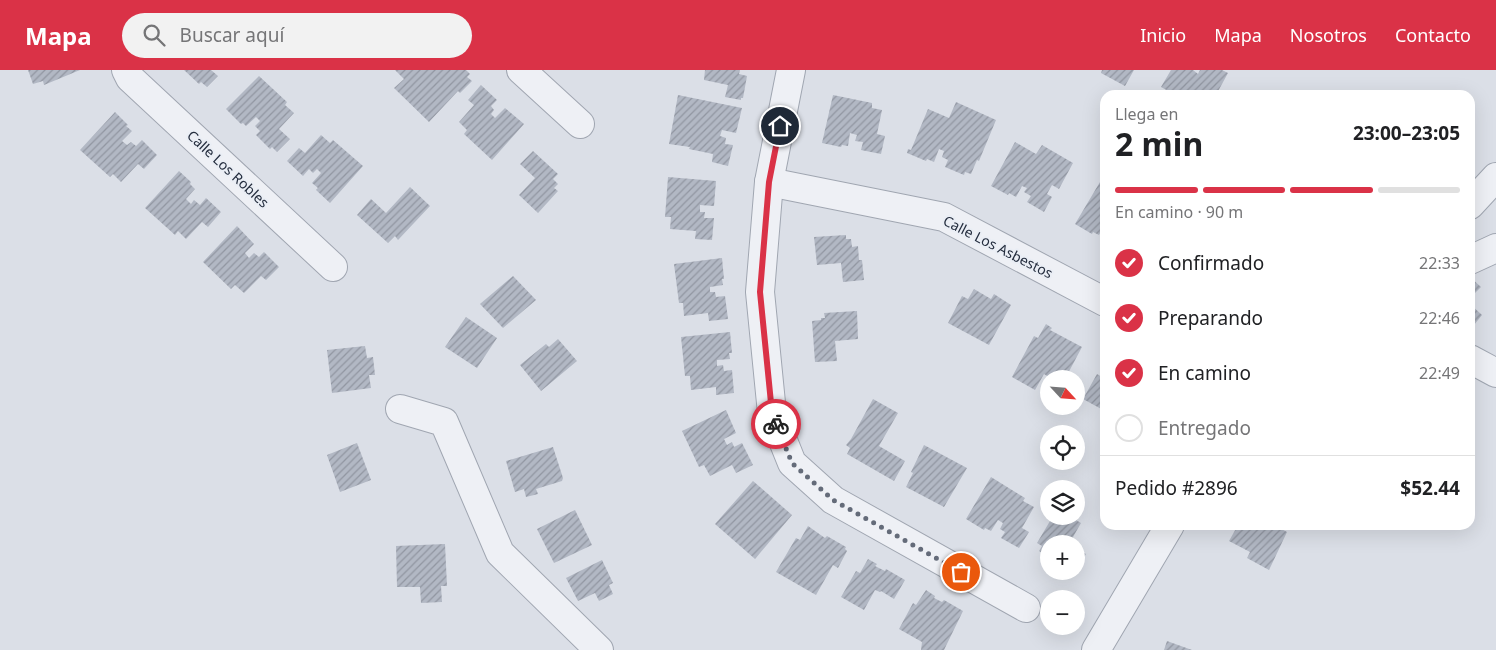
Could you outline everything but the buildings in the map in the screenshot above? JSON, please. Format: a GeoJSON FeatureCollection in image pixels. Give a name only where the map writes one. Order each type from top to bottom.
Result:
{"type":"FeatureCollection","features":[{"type":"Feature","properties":{"kind":"street","name":"Calle Los Robles"},"geometry":{"type":"LineString","coordinates":[[126,70],[130,78],[333,267]]}},
{"type":"Feature","properties":{"kind":"street"},"geometry":{"type":"LineString","coordinates":[[522,70],[580,124]]}},
{"type":"Feature","properties":{"kind":"street"},"geometry":{"type":"LineString","coordinates":[[791,70],[769,182],[760,292],[772,413],[792,463],[833,500],[1026,608]]}},
{"type":"Feature","properties":{"kind":"street"},"geometry":{"type":"LineString","coordinates":[[1475,200],[1496,177]]}},
{"type":"Feature","properties":{"kind":"street","name":"Calle Los Asbestos"},"geometry":{"type":"LineString","coordinates":[[769,182],[944,217],[1100,299]]}},
{"type":"Feature","properties":{"kind":"street"},"geometry":{"type":"LineString","coordinates":[[1475,258],[1496,248]]}},
{"type":"Feature","properties":{"kind":"street"},"geometry":{"type":"LineString","coordinates":[[1475,361],[1496,373]]}},
{"type":"Feature","properties":{"kind":"street"},"geometry":{"type":"LineString","coordinates":[[400,409],[444,422],[500,553],[599,650]]}},
{"type":"Feature","properties":{"kind":"street"},"geometry":{"type":"LineString","coordinates":[[1096,650],[1167,530]]}},
{"type":"Feature","properties":{"kind":"way so far"},"geometry":{"type":"LineString","coordinates":[[776,424],[792,463],[833,500],[961,572]]}},
{"type":"Feature","properties":{"kind":"route"},"geometry":{"type":"LineString","coordinates":[[776,424],[772,413],[760,292],[769,182],[780,126]]}}]}
